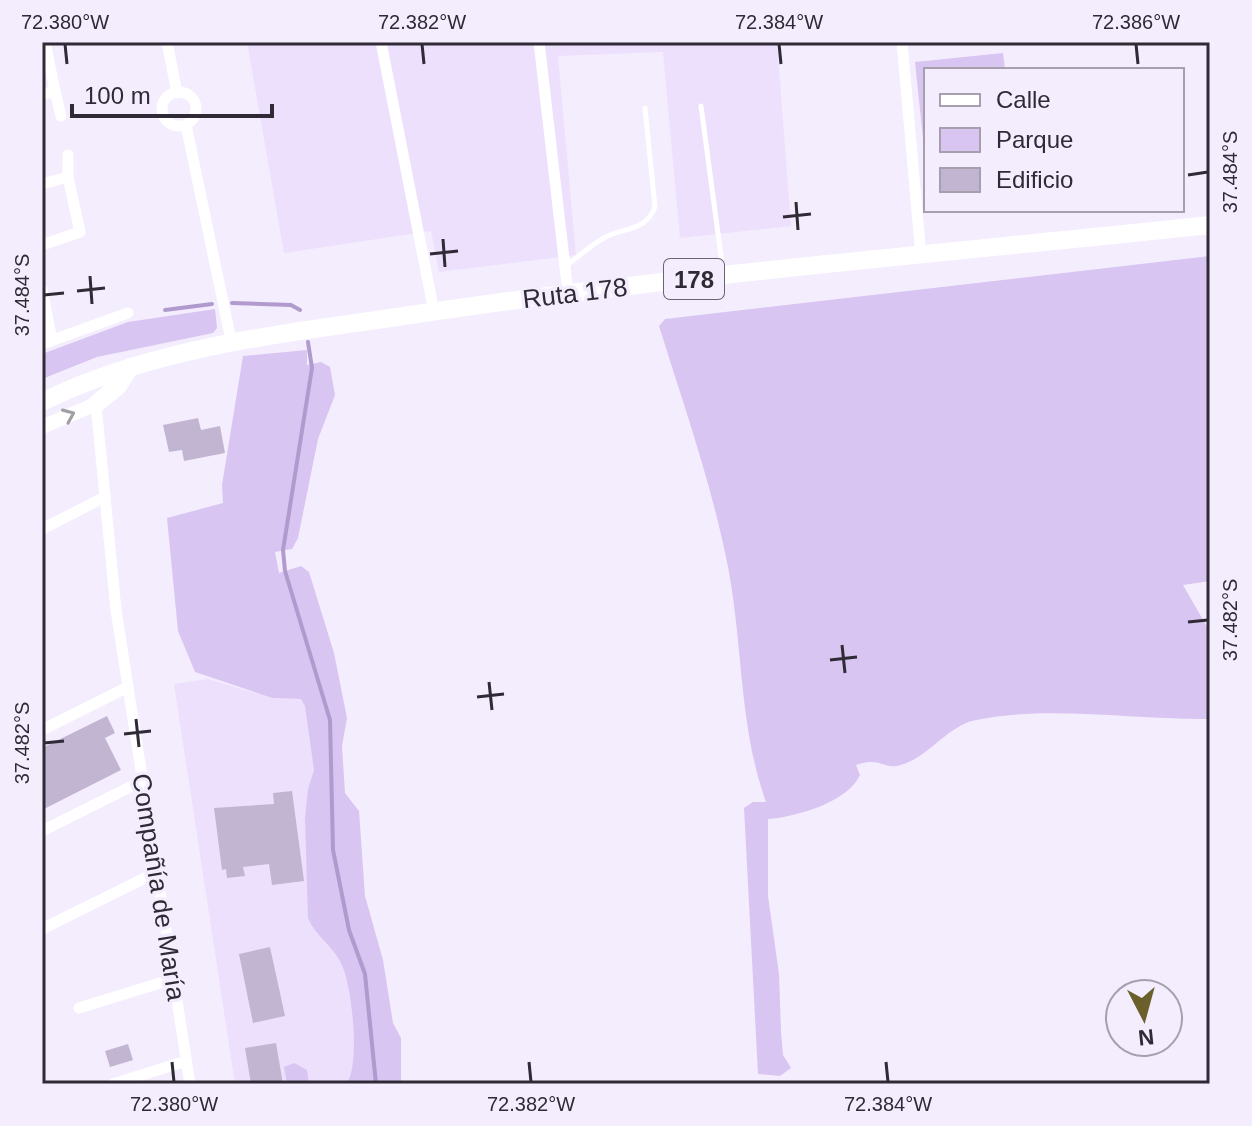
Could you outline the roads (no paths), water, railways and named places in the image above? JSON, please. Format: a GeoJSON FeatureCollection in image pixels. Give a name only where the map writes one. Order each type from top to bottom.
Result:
{"type":"FeatureCollection","features":[{"type":"Feature","properties":{"kind":"main road","name":"Ruta 178"},"geometry":{"type":"LineString","coordinates":[[130,367],[232,345],[568,293],[1210,225]]}},
{"type":"Feature","properties":{"kind":"main road","name":"178"},"geometry":{"type":"LineString","coordinates":[[42,402],[130,367]]}},
{"type":"Feature","properties":{"kind":"main road"},"geometry":{"type":"LineString","coordinates":[[96,404],[118,386],[130,367]]}},
{"type":"Feature","properties":{"kind":"street"},"geometry":{"type":"LineString","coordinates":[[45,42],[61,116]]}},
{"type":"Feature","properties":{"kind":"street"},"geometry":{"type":"LineString","coordinates":[[167,42],[177,93]]}},
{"type":"Feature","properties":{"kind":"street"},"geometry":{"type":"LineString","coordinates":[[381,42],[434,312]]}},
{"type":"Feature","properties":{"kind":"street"},"geometry":{"type":"LineString","coordinates":[[539,42],[568,293]]}},
{"type":"Feature","properties":{"kind":"street"},"geometry":{"type":"LineString","coordinates":[[902,42],[921,256]]}},
{"type":"Feature","properties":{"kind":"street"},"geometry":{"type":"LineString","coordinates":[[42,95],[55,91]]}},
{"type":"Feature","properties":{"kind":"street"},"geometry":{"type":"LineString","coordinates":[[177,93],[189,96],[196,107],[195,116],[186,125],[174,126],[163,114],[164,102],[177,93]]}},
{"type":"Feature","properties":{"kind":"street"},"geometry":{"type":"LineString","coordinates":[[186,125],[232,345]]}},
{"type":"Feature","properties":{"kind":"street"},"geometry":{"type":"LineString","coordinates":[[42,245],[80,232],[68,177],[68,155]]}},
{"type":"Feature","properties":{"kind":"street"},"geometry":{"type":"LineString","coordinates":[[42,184],[68,177]]}},
{"type":"Feature","properties":{"kind":"street"},"geometry":{"type":"LineString","coordinates":[[42,290],[47,342],[128,313]]}},
{"type":"Feature","properties":{"kind":"street"},"geometry":{"type":"LineString","coordinates":[[42,427],[96,404]]}},
{"type":"Feature","properties":{"kind":"street","name":"Compañía de María"},"geometry":{"type":"LineString","coordinates":[[96,404],[128,687],[190,1084]]}},
{"type":"Feature","properties":{"kind":"street"},"geometry":{"type":"LineString","coordinates":[[42,529],[105,497]]}},
{"type":"Feature","properties":{"kind":"street"},"geometry":{"type":"LineString","coordinates":[[42,730],[128,687]]}},
{"type":"Feature","properties":{"kind":"street"},"geometry":{"type":"LineString","coordinates":[[42,831],[142,781]]}},
{"type":"Feature","properties":{"kind":"street"},"geometry":{"type":"LineString","coordinates":[[42,929],[157,872]]}},
{"type":"Feature","properties":{"kind":"street"},"geometry":{"type":"LineString","coordinates":[[79,1008],[173,979]]}},
{"type":"Feature","properties":{"kind":"street"},"geometry":{"type":"LineString","coordinates":[[113,1084],[186,1061]]}},
{"type":"Feature","properties":{"kind":"lane"},"geometry":{"type":"LineString","coordinates":[[701,106],[724,276]]}},
{"type":"Feature","properties":{"kind":"lane"},"geometry":{"type":"LineString","coordinates":[[564,268],[605,237],[638,227],[651,219],[655,207],[645,108]]}},
{"type":"Feature","properties":{"kind":"waterway"},"geometry":{"type":"LineString","coordinates":[[232,303],[291,305],[300,310]]}},
{"type":"Feature","properties":{"kind":"waterway"},"geometry":{"type":"LineString","coordinates":[[165,310],[212,304]]}},
{"type":"Feature","properties":{"kind":"waterway"},"geometry":{"type":"LineString","coordinates":[[308,342],[312,368],[283,550],[285,571],[330,720],[333,850],[349,930],[365,974],[376,1084]]}}]}
